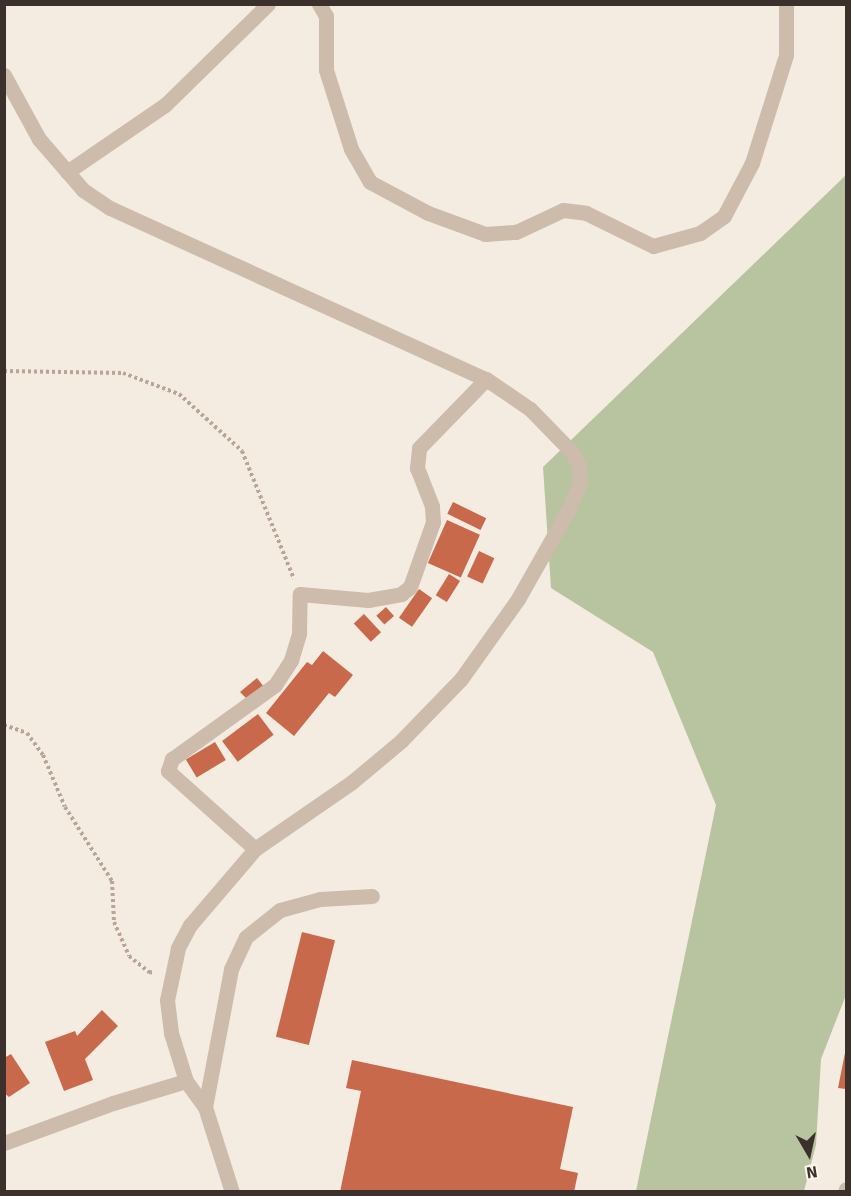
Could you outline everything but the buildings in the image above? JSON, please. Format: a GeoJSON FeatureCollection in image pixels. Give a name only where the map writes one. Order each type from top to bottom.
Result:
{"type":"FeatureCollection","features":[{"type":"Feature","properties":{"kind":"street"},"geometry":{"type":"LineString","coordinates":[[67,172],[165,105],[268,4]]}},
{"type":"Feature","properties":{"kind":"street"},"geometry":{"type":"LineString","coordinates":[[319,4],[326,16],[326,70],[351,149],[370,182],[428,213],[485,234],[516,232],[563,210],[586,213],[653,246],[699,232],[724,216],[752,163],[786,55],[786,4]]}},
{"type":"Feature","properties":{"kind":"street"},"geometry":{"type":"LineString","coordinates":[[4,75],[39,139],[83,190],[110,208],[486,379],[530,409],[572,452],[579,466],[580,483],[570,507],[518,599],[461,679],[401,741],[352,782],[255,849],[190,925],[171,973],[167,1000],[171,1033],[186,1081],[204,1107],[232,1191]]}},
{"type":"Feature","properties":{"kind":"street"},"geometry":{"type":"LineString","coordinates":[[255,849],[168,771],[172,759],[275,685],[291,660],[299,633],[300,594],[368,600],[401,594],[410,586],[433,522],[432,506],[417,468],[419,448],[486,379]]}},
{"type":"Feature","properties":{"kind":"street"},"geometry":{"type":"LineString","coordinates":[[204,1107],[231,969],[246,937],[280,910],[320,898],[372,896]]}},
{"type":"Feature","properties":{"kind":"street"},"geometry":{"type":"LineString","coordinates":[[4,1143],[113,1103],[186,1081]]}},
{"type":"Feature","properties":{"kind":"path"},"geometry":{"type":"LineString","coordinates":[[4,371],[123,374],[179,394],[242,451],[300,594]]}},
{"type":"Feature","properties":{"kind":"path"},"geometry":{"type":"LineString","coordinates":[[4,725],[27,733],[44,754],[65,807],[112,881],[114,922],[129,956],[149,972],[171,973]]}},
{"type":"Feature","properties":{"kind":"green space"},"geometry":{"type":"Polygon","coordinates":[[[846,175],[846,995],[821,1059],[816,1145],[804,1191],[636,1191],[716,805],[653,652],[551,588],[543,467],[846,175]]]}}]}
